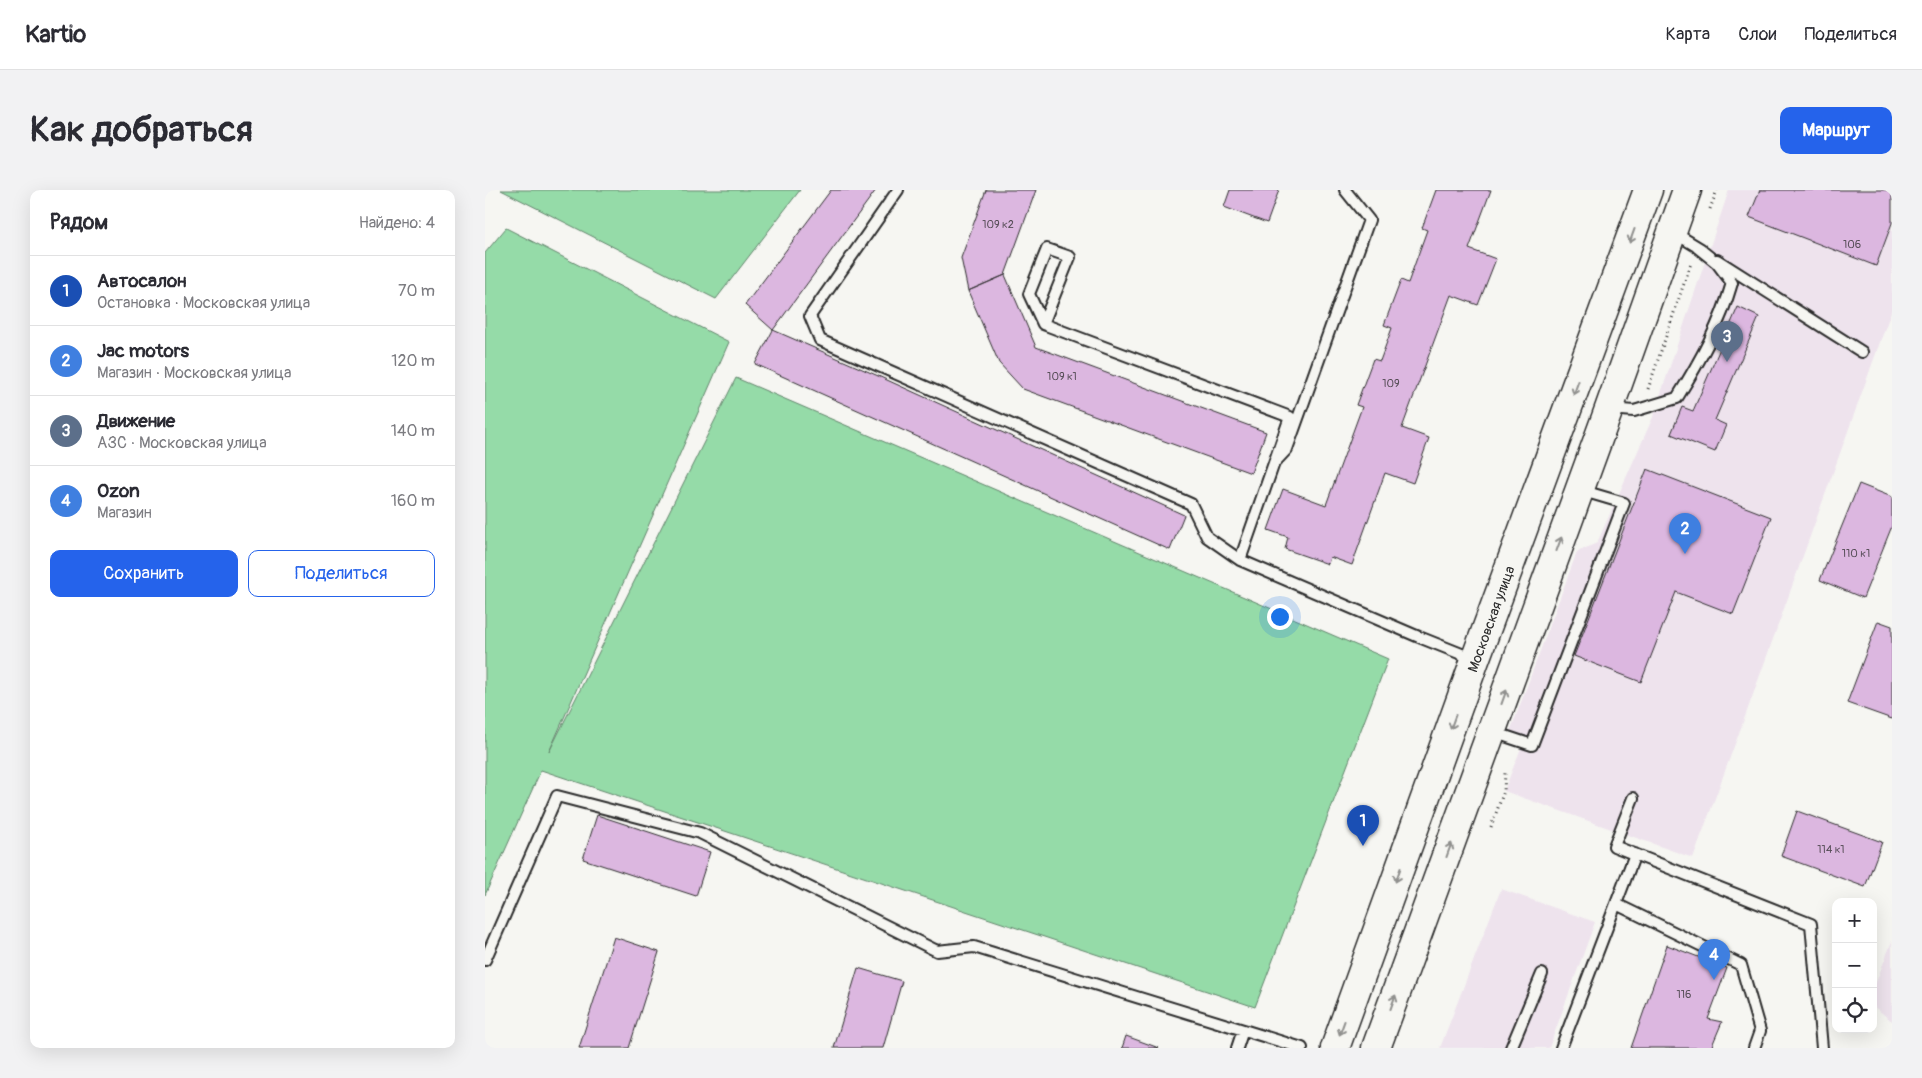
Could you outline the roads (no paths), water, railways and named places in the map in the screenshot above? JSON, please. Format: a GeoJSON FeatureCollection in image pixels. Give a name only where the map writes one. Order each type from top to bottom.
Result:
{"type":"FeatureCollection","features":[{"type":"Feature","properties":{"kind":"main road","name":"Московская улица"},"geometry":{"type":"LineString","coordinates":[[1335,1048],[1648,190]]}},
{"type":"Feature","properties":{"kind":"main road"},"geometry":{"type":"LineString","coordinates":[[1376,1048],[1687,190]]}},
{"type":"Feature","properties":{"kind":"lane"},"geometry":{"type":"LineString","coordinates":[[898,190],[810,316],[820,340],[1191,504],[1207,537],[1240,560],[1419,638],[1475,660]]}},
{"type":"Feature","properties":{"kind":"lane"},"geometry":{"type":"LineString","coordinates":[[1274,463],[1287,449],[1369,220],[1345,190]]}},
{"type":"Feature","properties":{"kind":"lane"},"geometry":{"type":"LineString","coordinates":[[1671,231],[1862,352]]}},
{"type":"Feature","properties":{"kind":"lane"},"geometry":{"type":"LineString","coordinates":[[1609,409],[1634,411],[1677,398],[1698,364],[1723,312],[1732,283],[1717,263],[1697,247]]}},
{"type":"Feature","properties":{"kind":"lane"},"geometry":{"type":"LineString","coordinates":[[1043,324],[1069,257],[1047,249],[1029,294],[1043,324],[1290,417],[1240,560]]}},
{"type":"Feature","properties":{"kind":"lane"},"geometry":{"type":"LineString","coordinates":[[1492,732],[1532,745],[1624,503],[1579,490]]}},
{"type":"Feature","properties":{"kind":"lane"},"geometry":{"type":"LineString","coordinates":[[485,960],[557,796],[701,833],[937,951],[974,947],[1302,1048]]}},
{"type":"Feature","properties":{"kind":"lane"},"geometry":{"type":"LineString","coordinates":[[1633,798],[1614,846],[1811,924],[1822,1048]]}},
{"type":"Feature","properties":{"kind":"lane"},"geometry":{"type":"LineString","coordinates":[[1561,1048],[1635,854]]}},
{"type":"Feature","properties":{"kind":"lane"},"geometry":{"type":"LineString","coordinates":[[1616,904],[1741,965],[1760,1032],[1754,1048]]}},
{"type":"Feature","properties":{"kind":"lane"},"geometry":{"type":"LineString","coordinates":[[1511,1048],[1541,974]]}},
{"type":"Feature","properties":{"kind":"lane"},"geometry":{"type":"LineString","coordinates":[[1237,1048],[1243,1030]]}},
{"type":"Feature","properties":{"kind":"place","name":"Движение"},"geometry":{"type":"Point","coordinates":[1727,362]}},
{"type":"Feature","properties":{"kind":"place","name":"Jac motors"},"geometry":{"type":"Point","coordinates":[1685,554]}},
{"type":"Feature","properties":{"kind":"place","name":"Автосалон"},"geometry":{"type":"Point","coordinates":[1363,846]}},
{"type":"Feature","properties":{"kind":"place","name":"Ozon"},"geometry":{"type":"Point","coordinates":[1714,980]}}]}
